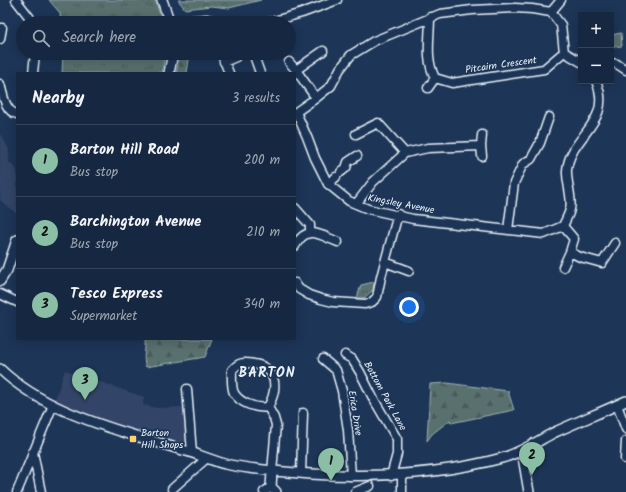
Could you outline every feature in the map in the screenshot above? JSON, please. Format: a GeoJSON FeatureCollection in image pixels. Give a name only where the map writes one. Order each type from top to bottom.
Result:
{"type":"FeatureCollection","features":[{"type":"Feature","properties":{"kind":"street"},"geometry":{"type":"LineString","coordinates":[[16,0],[28,16]]}},
{"type":"Feature","properties":{"kind":"street"},"geometry":{"type":"LineString","coordinates":[[162,0],[168,16]]}},
{"type":"Feature","properties":{"kind":"street"},"geometry":{"type":"LineString","coordinates":[[292,16],[337,0]]}},
{"type":"Feature","properties":{"kind":"street"},"geometry":{"type":"LineString","coordinates":[[551,12],[562,0]]}},
{"type":"Feature","properties":{"kind":"street"},"geometry":{"type":"LineString","coordinates":[[296,111],[331,86],[340,69],[351,55],[374,41],[440,14],[472,10],[532,9],[551,12],[561,25],[564,52],[578,60]]}},
{"type":"Feature","properties":{"kind":"street"},"geometry":{"type":"LineString","coordinates":[[428,88],[435,78],[429,62],[430,17]]}},
{"type":"Feature","properties":{"kind":"street"},"geometry":{"type":"LineString","coordinates":[[0,39],[2,28]]}},
{"type":"Feature","properties":{"kind":"street"},"geometry":{"type":"LineString","coordinates":[[296,70],[323,51]]}},
{"type":"Feature","properties":{"kind":"street","name":"Pitcairn Crescent"},"geometry":{"type":"LineString","coordinates":[[435,78],[452,83],[544,69],[564,52]]}},
{"type":"Feature","properties":{"kind":"street"},"geometry":{"type":"LineString","coordinates":[[33,72],[34,60]]}},
{"type":"Feature","properties":{"kind":"street"},"geometry":{"type":"LineString","coordinates":[[169,72],[172,60]]}},
{"type":"Feature","properties":{"kind":"street"},"geometry":{"type":"LineString","coordinates":[[229,60],[224,62],[229,72]]}},
{"type":"Feature","properties":{"kind":"street"},"geometry":{"type":"LineString","coordinates":[[255,60],[260,72]]}},
{"type":"Feature","properties":{"kind":"street"},"geometry":{"type":"LineString","coordinates":[[289,62],[316,98]]}},
{"type":"Feature","properties":{"kind":"street"},"geometry":{"type":"LineString","coordinates":[[614,64],[626,70]]}},
{"type":"Feature","properties":{"kind":"street"},"geometry":{"type":"LineString","coordinates":[[0,84],[8,109],[16,114]]}},
{"type":"Feature","properties":{"kind":"street"},"geometry":{"type":"LineString","coordinates":[[563,267],[574,239],[563,226],[571,208],[567,169],[572,155],[599,112],[599,94],[597,84]]}},
{"type":"Feature","properties":{"kind":"street","name":"Kingsley Avenue"},"geometry":{"type":"LineString","coordinates":[[296,114],[307,137],[314,158],[328,184],[348,201],[368,209],[398,214],[413,219],[544,234],[563,226]]}},
{"type":"Feature","properties":{"kind":"street"},"geometry":{"type":"LineString","coordinates":[[508,230],[514,183],[523,164],[531,159],[540,143],[549,117]]}},
{"type":"Feature","properties":{"kind":"street"},"geometry":{"type":"LineString","coordinates":[[356,134],[378,123],[405,153]]}},
{"type":"Feature","properties":{"kind":"street"},"geometry":{"type":"LineString","coordinates":[[482,135],[482,156]]}},
{"type":"Feature","properties":{"kind":"street"},"geometry":{"type":"LineString","coordinates":[[356,204],[373,182],[405,153],[428,148],[481,146]]}},
{"type":"Feature","properties":{"kind":"street"},"geometry":{"type":"LineString","coordinates":[[328,184],[346,168],[348,162],[357,156]]}},
{"type":"Feature","properties":{"kind":"street"},"geometry":{"type":"LineString","coordinates":[[296,209],[310,225],[310,233]]}},
{"type":"Feature","properties":{"kind":"street"},"geometry":{"type":"LineString","coordinates":[[296,284],[299,289],[308,295],[333,302],[365,304],[372,302],[377,297],[398,214]]}},
{"type":"Feature","properties":{"kind":"street"},"geometry":{"type":"LineString","coordinates":[[296,244],[304,234],[310,233],[315,233],[338,242]]}},
{"type":"Feature","properties":{"kind":"street"},"geometry":{"type":"LineString","coordinates":[[570,252],[580,257],[602,262],[615,243]]}},
{"type":"Feature","properties":{"kind":"street"},"geometry":{"type":"LineString","coordinates":[[0,281],[7,270],[16,246]]}},
{"type":"Feature","properties":{"kind":"street"},"geometry":{"type":"LineString","coordinates":[[385,262],[409,270]]}},
{"type":"Feature","properties":{"kind":"street"},"geometry":{"type":"LineString","coordinates":[[0,294],[16,302]]}},
{"type":"Feature","properties":{"kind":"street","name":"Bottom Park Lane"},"geometry":{"type":"LineString","coordinates":[[345,355],[352,359],[397,439],[397,454],[391,476]]}},
{"type":"Feature","properties":{"kind":"street","name":"Erica Drive"},"geometry":{"type":"LineString","coordinates":[[323,359],[336,370],[342,391],[348,430],[351,476]]}},
{"type":"Feature","properties":{"kind":"street"},"geometry":{"type":"LineString","coordinates":[[245,362],[261,365],[269,370],[273,376],[274,386],[273,398],[268,407],[262,408],[239,400],[233,391],[232,370],[235,366],[245,362]]}},
{"type":"Feature","properties":{"kind":"street"},"geometry":{"type":"LineString","coordinates":[[0,369],[12,380],[53,406],[110,428],[224,464],[272,472],[351,476],[391,476],[441,471],[503,458],[522,451],[552,434],[622,403],[626,429]]}},
{"type":"Feature","properties":{"kind":"street"},"geometry":{"type":"LineString","coordinates":[[187,389],[192,453]]}},
{"type":"Feature","properties":{"kind":"street"},"geometry":{"type":"LineString","coordinates":[[17,492],[53,406]]}},
{"type":"Feature","properties":{"kind":"street"},"geometry":{"type":"LineString","coordinates":[[268,407],[276,425],[270,490]]}},
{"type":"Feature","properties":{"kind":"street"},"geometry":{"type":"LineString","coordinates":[[301,473],[303,413]]}},
{"type":"Feature","properties":{"kind":"street"},"geometry":{"type":"LineString","coordinates":[[625,459],[626,441]]}},
{"type":"Feature","properties":{"kind":"street"},"geometry":{"type":"LineString","coordinates":[[522,451],[529,492]]}},
{"type":"Feature","properties":{"kind":"street"},"geometry":{"type":"LineString","coordinates":[[33,452],[41,492]]}},
{"type":"Feature","properties":{"kind":"street"},"geometry":{"type":"LineString","coordinates":[[172,489],[207,458]]}},
{"type":"Feature","properties":{"kind":"street"},"geometry":{"type":"LineString","coordinates":[[402,474],[402,492]]}},
{"type":"Feature","properties":{"kind":"street"},"geometry":{"type":"LineString","coordinates":[[355,492],[370,486]]}},
{"type":"Feature","properties":{"kind":"shaded area"},"geometry":{"type":"Polygon","coordinates":[[[0,134],[9,150],[9,162],[16,169],[16,213],[0,200],[0,134]]]}},
{"type":"Feature","properties":{"kind":"shaded area"},"geometry":{"type":"Polygon","coordinates":[[[65,370],[144,397],[143,405],[157,408],[188,407],[192,453],[53,405],[65,370]]]}},
{"type":"Feature","properties":{"kind":"green space"},"geometry":{"type":"Polygon","coordinates":[[[49,0],[155,0],[161,16],[60,16],[60,13],[49,0]]]}},
{"type":"Feature","properties":{"kind":"green space"},"geometry":{"type":"Polygon","coordinates":[[[178,0],[261,0],[229,8],[211,6],[185,9],[178,0]]]}},
{"type":"Feature","properties":{"kind":"green space"},"geometry":{"type":"Polygon","coordinates":[[[621,33],[622,46],[614,47],[614,34],[621,33]]]}},
{"type":"Feature","properties":{"kind":"green space"},"geometry":{"type":"Polygon","coordinates":[[[63,60],[164,60],[162,72],[62,72],[63,60]]]}},
{"type":"Feature","properties":{"kind":"green space"},"geometry":{"type":"Polygon","coordinates":[[[179,60],[189,60],[187,72],[176,72],[179,60]]]}},
{"type":"Feature","properties":{"kind":"green space"},"geometry":{"type":"Polygon","coordinates":[[[374,282],[373,290],[364,298],[357,298],[361,285],[374,282]]]}},
{"type":"Feature","properties":{"kind":"green space"},"geometry":{"type":"Polygon","coordinates":[[[145,340],[212,340],[205,357],[146,367],[144,360],[145,340]]]}},
{"type":"Feature","properties":{"kind":"green space"},"geometry":{"type":"Polygon","coordinates":[[[447,383],[508,391],[514,410],[451,423],[450,420],[432,434],[427,441],[430,384],[447,383]]]}},
{"type":"Feature","properties":{"kind":"place","name":"Tesco Express"},"geometry":{"type":"Point","coordinates":[85,400]}},
{"type":"Feature","properties":{"kind":"place","name":"Barton Hill Shops"},"geometry":{"type":"Point","coordinates":[133,439]}},
{"type":"Feature","properties":{"kind":"place","name":"Barchington Avenue"},"geometry":{"type":"Point","coordinates":[532,475]}},
{"type":"Feature","properties":{"kind":"place","name":"Barton Hill Road"},"geometry":{"type":"Point","coordinates":[331,481]}},
{"type":"Feature","properties":{"kind":"district","name":"BARTON"},"geometry":{"type":"Point","coordinates":[267,373]}}]}
